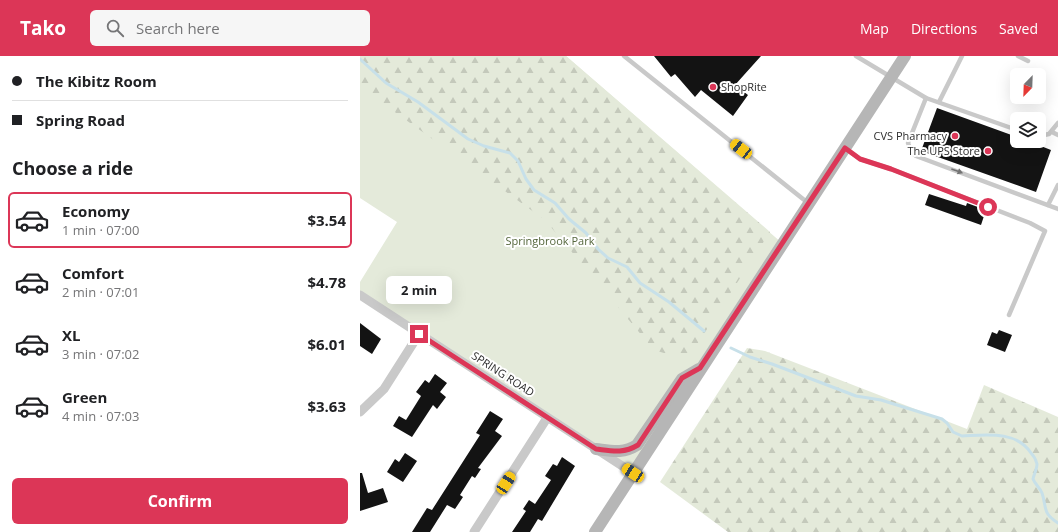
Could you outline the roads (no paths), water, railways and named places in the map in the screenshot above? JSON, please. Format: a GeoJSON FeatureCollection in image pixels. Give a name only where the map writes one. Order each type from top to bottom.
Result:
{"type":"FeatureCollection","features":[{"type":"Feature","properties":{"kind":"main road"},"geometry":{"type":"LineString","coordinates":[[595,532],[700,368],[905,56]]}},
{"type":"Feature","properties":{"kind":"main road"},"geometry":{"type":"LineString","coordinates":[[596,449],[617,452],[628,451],[638,445],[682,378],[700,368]]}},
{"type":"Feature","properties":{"kind":"street","name":"SPRING ROAD"},"geometry":{"type":"LineString","coordinates":[[360,295],[633,473]]}},
{"type":"Feature","properties":{"kind":"street"},"geometry":{"type":"LineString","coordinates":[[360,412],[384,388],[419,334]]}},
{"type":"Feature","properties":{"kind":"street"},"geometry":{"type":"LineString","coordinates":[[474,532],[547,418]]}},
{"type":"Feature","properties":{"kind":"lane"},"geometry":{"type":"LineString","coordinates":[[624,56],[808,203]]}},
{"type":"Feature","properties":{"kind":"lane"},"geometry":{"type":"LineString","coordinates":[[856,56],[926,98],[1010,128]]}},
{"type":"Feature","properties":{"kind":"lane"},"geometry":{"type":"LineString","coordinates":[[938,102],[962,56]]}},
{"type":"Feature","properties":{"kind":"lane"},"geometry":{"type":"LineString","coordinates":[[1018,56],[1028,61]]}},
{"type":"Feature","properties":{"kind":"lane"},"geometry":{"type":"LineString","coordinates":[[926,98],[908,144],[916,156],[1058,209]]}},
{"type":"Feature","properties":{"kind":"lane"},"geometry":{"type":"LineString","coordinates":[[1046,135],[1052,132],[1058,123]]}},
{"type":"Feature","properties":{"kind":"lane"},"geometry":{"type":"LineString","coordinates":[[1052,132],[1058,134]]}},
{"type":"Feature","properties":{"kind":"lane"},"geometry":{"type":"LineString","coordinates":[[845,148],[860,159],[913,178],[1045,231],[1009,315]]}},
{"type":"Feature","properties":{"kind":"lane"},"geometry":{"type":"LineString","coordinates":[[1048,205],[1058,185]]}},
{"type":"Feature","properties":{"kind":"waterway"},"geometry":{"type":"LineString","coordinates":[[360,59],[386,83],[418,102],[468,139],[484,146],[510,153],[518,161],[526,179],[534,190],[555,203],[569,219],[586,233],[598,249],[608,258],[627,267],[640,283],[669,302],[704,331]]}},
{"type":"Feature","properties":{"kind":"waterway"},"geometry":{"type":"LineString","coordinates":[[731,348],[750,357],[856,396],[881,400],[942,419],[947,423],[953,432],[962,436],[990,435],[1009,437],[1017,440],[1025,446],[1035,458],[1037,466],[1033,479],[1042,493],[1047,513],[1058,523]]}},
{"type":"Feature","properties":{"kind":"place","name":"ShopRite"},"geometry":{"type":"Point","coordinates":[713,87]}},
{"type":"Feature","properties":{"kind":"place","name":"CVS Pharmacy"},"geometry":{"type":"Point","coordinates":[955,136]}},
{"type":"Feature","properties":{"kind":"place","name":"The UPS Store"},"geometry":{"type":"Point","coordinates":[988,151]}},
{"type":"Feature","properties":{"kind":"park label","name":"Springbrook Park"},"geometry":{"type":"Point","coordinates":[550,241]}}]}
